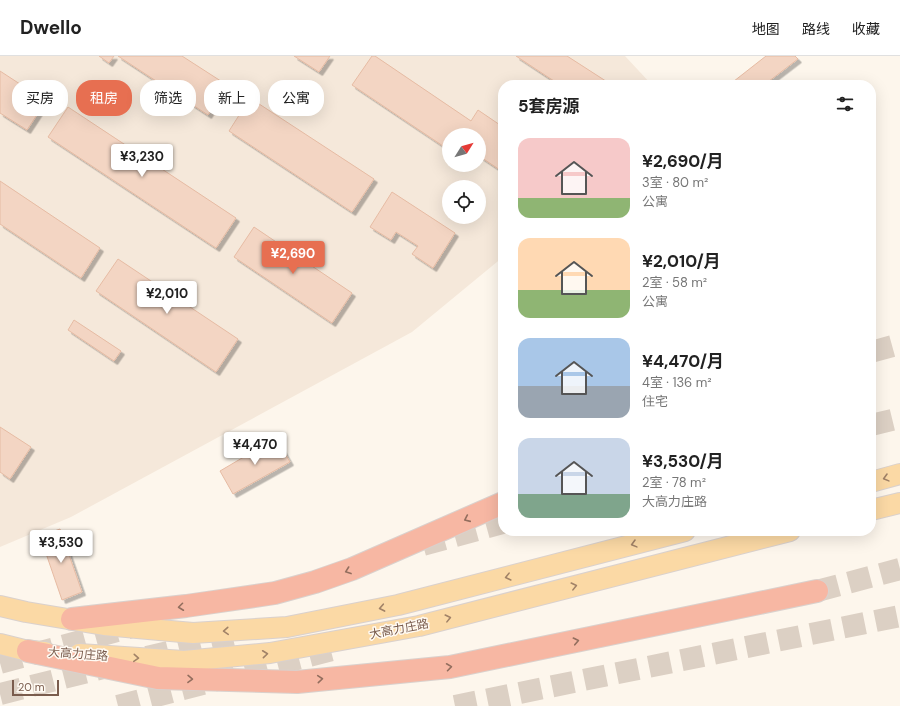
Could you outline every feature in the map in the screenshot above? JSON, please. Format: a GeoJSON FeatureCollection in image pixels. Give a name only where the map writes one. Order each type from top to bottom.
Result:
{"type":"FeatureCollection","features":[{"type":"Feature","properties":{"kind":"highway"},"geometry":{"type":"LineString","coordinates":[[72,619],[275,594],[352,569],[498,505]]}},
{"type":"Feature","properties":{"kind":"highway"},"geometry":{"type":"LineString","coordinates":[[28,651],[158,678],[297,682],[450,667],[818,591]]}},
{"type":"Feature","properties":{"kind":"main road"},"geometry":{"type":"LineString","coordinates":[[876,481],[900,474]]}},
{"type":"Feature","properties":{"kind":"main road"},"geometry":{"type":"LineString","coordinates":[[876,509],[900,503]]}},
{"type":"Feature","properties":{"kind":"main road","name":"大高力庄路"},"geometry":{"type":"LineString","coordinates":[[0,606],[26,612],[104,625],[193,633],[287,627],[398,605],[666,536]]}},
{"type":"Feature","properties":{"kind":"main road","name":"大高力庄路"},"geometry":{"type":"LineString","coordinates":[[0,644],[28,651],[184,661],[270,653],[419,626],[770,536]]}},
{"type":"Feature","properties":{"kind":"shaded area"},"geometry":{"type":"Polygon","coordinates":[[[0,56],[625,56],[647,80],[498,80],[498,261],[412,332],[71,517],[0,547],[0,56]]]}},
{"type":"Feature","properties":{"kind":"building"},"geometry":{"type":"Polygon","coordinates":[[[99,56],[114,56],[109,63],[99,56]]]}},
{"type":"Feature","properties":{"kind":"building"},"geometry":{"type":"Polygon","coordinates":[[[118,56],[182,56],[219,80],[204,80],[204,112],[196,107],[196,80],[155,80],[118,56]]]}},
{"type":"Feature","properties":{"kind":"building"},"geometry":{"type":"Polygon","coordinates":[[[294,56],[330,56],[319,72],[294,56]]]}},
{"type":"Feature","properties":{"kind":"building"},"geometry":{"type":"Polygon","coordinates":[[[372,56],[375,56],[471,121],[478,110],[498,124],[498,169],[486,161],[486,128],[442,128],[442,145],[352,85],[372,56]]]}},
{"type":"Feature","properties":{"kind":"building"},"geometry":{"type":"Polygon","coordinates":[[[516,56],[567,56],[604,80],[552,80],[516,56]]]}},
{"type":"Feature","properties":{"kind":"building"},"geometry":{"type":"Polygon","coordinates":[[[766,56],[795,56],[798,59],[771,80],[735,80],[766,56]]]}},
{"type":"Feature","properties":{"kind":"building"},"geometry":{"type":"Polygon","coordinates":[[[0,71],[14,80],[12,80],[12,116],[36,116],[27,130],[0,113],[0,71]]]}},
{"type":"Feature","properties":{"kind":"building"},"geometry":{"type":"Polygon","coordinates":[[[260,105],[268,110],[268,116],[278,116],[374,179],[352,212],[229,131],[239,116],[260,116],[260,105]]]}},
{"type":"Feature","properties":{"kind":"building"},"geometry":{"type":"Polygon","coordinates":[[[68,107],[76,112],[76,116],[82,116],[236,218],[216,248],[48,137],[62,116],[68,116],[68,107]]]}},
{"type":"Feature","properties":{"kind":"building"},"geometry":{"type":"Polygon","coordinates":[[[0,181],[100,248],[81,278],[0,224],[0,181]]]}},
{"type":"Feature","properties":{"kind":"building"},"geometry":{"type":"Polygon","coordinates":[[[392,192],[455,233],[433,268],[412,254],[418,246],[396,232],[391,240],[370,227],[392,192]]]}},
{"type":"Feature","properties":{"kind":"building"},"geometry":{"type":"Polygon","coordinates":[[[254,227],[352,293],[332,323],[234,257],[254,227]]]}},
{"type":"Feature","properties":{"kind":"building"},"geometry":{"type":"Polygon","coordinates":[[[118,259],[238,339],[216,372],[96,291],[118,259]]]}},
{"type":"Feature","properties":{"kind":"building"},"geometry":{"type":"Polygon","coordinates":[[[74,320],[121,351],[114,361],[68,330],[74,320]]]}},
{"type":"Feature","properties":{"kind":"building"},"geometry":{"type":"Polygon","coordinates":[[[0,427],[31,447],[10,479],[0,472],[0,427]]]}},
{"type":"Feature","properties":{"kind":"building"},"geometry":{"type":"Polygon","coordinates":[[[276,438],[290,462],[233,494],[220,471],[276,438]]]}},
{"type":"Feature","properties":{"kind":"building"},"geometry":{"type":"Polygon","coordinates":[[[60,529],[82,592],[62,600],[40,536],[60,529]]]}},
{"type":"Feature","properties":{"kind":"tunnel"},"geometry":{"type":"LineString","coordinates":[[876,351],[900,344]]}},
{"type":"Feature","properties":{"kind":"tunnel"},"geometry":{"type":"LineString","coordinates":[[876,424],[900,418]]}},
{"type":"Feature","properties":{"kind":"tunnel"},"geometry":{"type":"LineString","coordinates":[[423,545],[498,524]]}},
{"type":"Feature","properties":{"kind":"tunnel"},"geometry":{"type":"LineString","coordinates":[[817,591],[900,569]]}},
{"type":"Feature","properties":{"kind":"tunnel"},"geometry":{"type":"LineString","coordinates":[[455,706],[900,616]]}},
{"type":"Feature","properties":{"kind":"tunnel"},"geometry":{"type":"LineString","coordinates":[[0,663],[132,627]]}},
{"type":"Feature","properties":{"kind":"tunnel"},"geometry":{"type":"LineString","coordinates":[[147,657],[238,635]]}},
{"type":"Feature","properties":{"kind":"tunnel"},"geometry":{"type":"LineString","coordinates":[[118,706],[340,648]]}},
{"type":"Feature","properties":{"kind":"tunnel"},"geometry":{"type":"LineString","coordinates":[[0,694],[111,666]]}}]}
